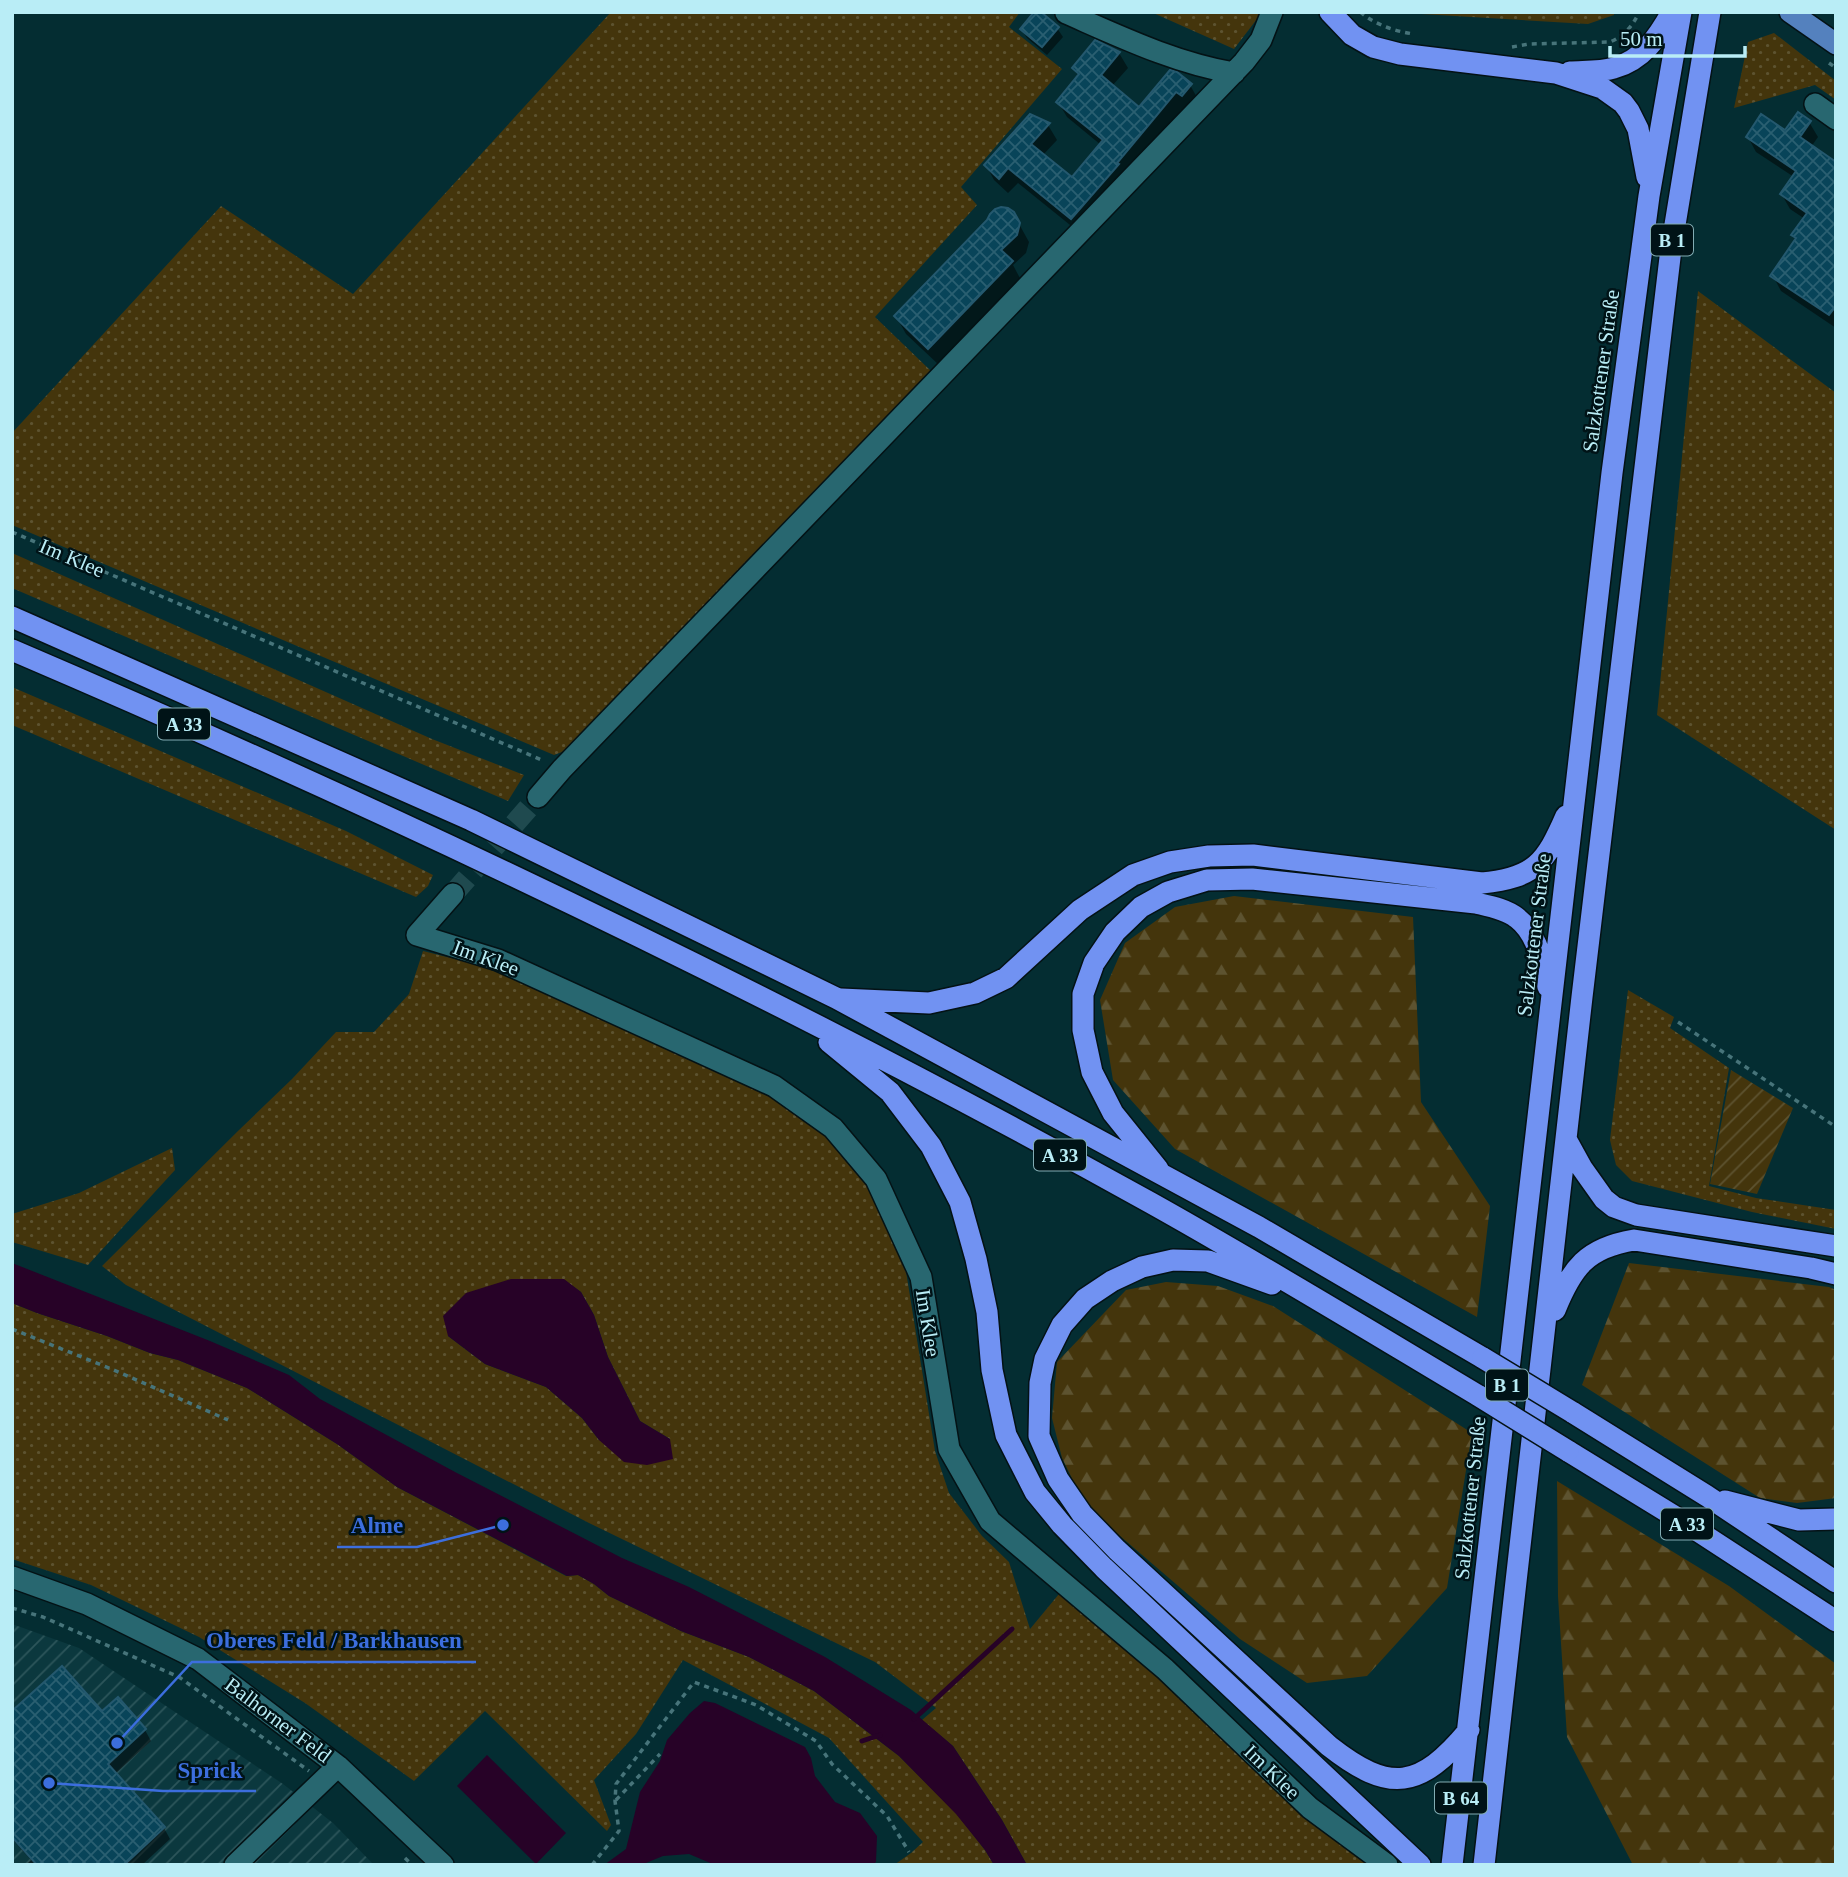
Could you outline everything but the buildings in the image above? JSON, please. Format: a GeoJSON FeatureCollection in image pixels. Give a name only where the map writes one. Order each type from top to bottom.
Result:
{"type":"FeatureCollection","features":[{"type":"Feature","properties":{"kind":"highway"},"geometry":{"type":"LineString","coordinates":[[1330,12],[1352,34],[1373,47],[1400,54],[1556,74],[1602,88],[1623,103],[1638,129],[1650,196]]}},
{"type":"Feature","properties":{"kind":"highway"},"geometry":{"type":"LineString","coordinates":[[1556,74],[1614,68],[1637,58],[1656,40],[1672,12]]}},
{"type":"Feature","properties":{"kind":"highway","name":"Salzkottener Straße"},"geometry":{"type":"LineString","coordinates":[[1452,1865],[1612,473],[1650,196],[1681,12]]}},
{"type":"Feature","properties":{"kind":"highway","name":"B 1"},"geometry":{"type":"LineString","coordinates":[[1485,1855],[1671,249],[1710,12]]}},
{"type":"Feature","properties":{"kind":"highway","name":"A 33"},"geometry":{"type":"LineString","coordinates":[[12,617],[471,820],[836,998],[1258,1227],[1483,1358],[1707,1496],[1836,1581]]}},
{"type":"Feature","properties":{"kind":"highway","name":"A 33"},"geometry":{"type":"LineString","coordinates":[[12,650],[193,728],[489,863],[792,1012],[1150,1203],[1325,1303],[1687,1524],[1836,1621]]}},
{"type":"Feature","properties":{"kind":"highway"},"geometry":{"type":"LineString","coordinates":[[836,998],[929,1003],[975,993],[1006,978],[1080,910],[1132,875],[1170,862],[1209,856],[1253,855],[1482,883],[1502,881],[1525,873],[1545,858],[1576,788]]}},
{"type":"Feature","properties":{"kind":"highway"},"geometry":{"type":"LineString","coordinates":[[1163,1176],[1113,1113],[1092,1072],[1083,1030],[1083,995],[1094,963],[1115,932],[1141,907],[1168,892],[1207,880],[1252,879],[1476,903],[1500,909],[1517,917],[1532,935],[1552,999]]}},
{"type":"Feature","properties":{"kind":"highway"},"geometry":{"type":"LineString","coordinates":[[792,1012],[890,1092],[931,1146],[960,1202],[987,1312],[992,1370],[1006,1434],[1035,1492],[1062,1525],[1104,1568],[1420,1865]]}},
{"type":"Feature","properties":{"kind":"highway"},"geometry":{"type":"LineString","coordinates":[[1566,1139],[1581,1168],[1604,1199],[1614,1207],[1636,1215],[1836,1246]]}},
{"type":"Feature","properties":{"kind":"highway"},"geometry":{"type":"LineString","coordinates":[[1546,1332],[1563,1289],[1579,1265],[1597,1251],[1615,1243],[1634,1240],[1836,1274]]}},
{"type":"Feature","properties":{"kind":"highway"},"geometry":{"type":"LineString","coordinates":[[1325,1303],[1208,1261],[1173,1260],[1142,1267],[1122,1276],[1085,1299],[1062,1325],[1045,1359],[1040,1383],[1038,1436],[1058,1479],[1082,1514],[1127,1560],[1319,1737],[1352,1764],[1374,1774],[1395,1779],[1412,1777],[1432,1768],[1450,1753],[1469,1730]]}},
{"type":"Feature","properties":{"kind":"highway"},"geometry":{"type":"LineString","coordinates":[[1707,1496],[1799,1520],[1836,1519]]}},
{"type":"Feature","properties":{"kind":"highway"},"geometry":{"type":"LineString","coordinates":[[1805,1600],[1836,1633]]}},
{"type":"Feature","properties":{"kind":"highway"},"geometry":{"type":"LineString","coordinates":[[1485,1855],[1494,1865]]}},
{"type":"Feature","properties":{"kind":"main road"},"geometry":{"type":"LineString","coordinates":[[1790,12],[1836,44]]}},
{"type":"Feature","properties":{"kind":"street"},"geometry":{"type":"LineString","coordinates":[[538,797],[562,769],[1234,73],[1261,40],[1272,12]]}},
{"type":"Feature","properties":{"kind":"street"},"geometry":{"type":"LineString","coordinates":[[1066,13],[1145,48],[1207,68],[1234,73]]}},
{"type":"Feature","properties":{"kind":"street"},"geometry":{"type":"LineString","coordinates":[[1815,104],[1836,119]]}},
{"type":"Feature","properties":{"kind":"street","name":"Im Klee"},"geometry":{"type":"LineString","coordinates":[[453,894],[417,935],[498,960],[774,1086],[833,1128],[876,1179],[921,1277],[948,1449],[990,1521],[1165,1669],[1310,1808],[1387,1865]]}},
{"type":"Feature","properties":{"kind":"street","name":"Balhorner Feld"},"geometry":{"type":"LineString","coordinates":[[12,1577],[87,1604],[198,1659],[338,1766],[443,1865]]}},
{"type":"Feature","properties":{"kind":"street"},"geometry":{"type":"LineString","coordinates":[[235,1865],[338,1766]]}},
{"type":"Feature","properties":{"kind":"path"},"geometry":{"type":"LineString","coordinates":[[1360,12],[1371,21],[1398,32],[1425,36]]}},
{"type":"Feature","properties":{"kind":"path"},"geometry":{"type":"LineString","coordinates":[[1505,48],[1529,44],[1610,42],[1620,38],[1633,25],[1639,12]]}},
{"type":"Feature","properties":{"kind":"path","name":"Im Klee"},"geometry":{"type":"LineString","coordinates":[[12,531],[562,769]]}},
{"type":"Feature","properties":{"kind":"path"},"geometry":{"type":"LineString","coordinates":[[1678,1022],[1836,1127]]}},
{"type":"Feature","properties":{"kind":"path"},"geometry":{"type":"LineString","coordinates":[[12,1329],[228,1420]]}},
{"type":"Feature","properties":{"kind":"path"},"geometry":{"type":"LineString","coordinates":[[12,1608],[43,1617],[179,1677],[323,1782]]}},
{"type":"Feature","properties":{"kind":"path"},"geometry":{"type":"LineString","coordinates":[[592,1865],[619,1831],[616,1784],[694,1682],[756,1705],[816,1741],[832,1764],[887,1816],[909,1852]]}},
{"type":"Feature","properties":{"kind":"path"},"geometry":{"type":"LineString","coordinates":[[615,1801],[660,1754]]}},
{"type":"Feature","properties":{"kind":"path"},"geometry":{"type":"LineString","coordinates":[[403,1856],[411,1865]]}},
{"type":"Feature","properties":{"kind":"shaded area"},"geometry":{"type":"Polygon","coordinates":[[[12,1263],[289,1375],[320,1399],[455,1472],[622,1558],[689,1587],[825,1657],[911,1710],[953,1746],[1002,1820],[1027,1865],[994,1865],[956,1814],[899,1756],[814,1691],[749,1657],[681,1631],[609,1596],[578,1575],[567,1576],[397,1487],[337,1444],[247,1388],[178,1360],[150,1353],[12,1303],[12,1263]]]}},
{"type":"Feature","properties":{"kind":"shaded area"},"geometry":{"type":"Polygon","coordinates":[[[511,1279],[564,1279],[581,1292],[594,1315],[608,1357],[640,1421],[670,1439],[673,1459],[647,1465],[624,1462],[599,1440],[582,1418],[546,1387],[485,1364],[448,1336],[443,1316],[466,1293],[511,1279]]]}},
{"type":"Feature","properties":{"kind":"shaded area"},"geometry":{"type":"Polygon","coordinates":[[[12,1624],[79,1648],[283,1784],[333,1823],[374,1865],[12,1865],[12,1624]]]}},
{"type":"Feature","properties":{"kind":"shaded area"},"geometry":{"type":"Polygon","coordinates":[[[704,1701],[715,1703],[805,1747],[815,1776],[835,1802],[860,1813],[877,1836],[876,1862],[872,1865],[715,1865],[689,1854],[663,1856],[641,1865],[604,1865],[626,1849],[640,1792],[660,1761],[667,1740],[704,1701]]]}},
{"type":"Feature","properties":{"kind":"shaded area"},"geometry":{"type":"Polygon","coordinates":[[[487,1755],[566,1833],[536,1864],[457,1786],[487,1755]]]}},
{"type":"Feature","properties":{"kind":"green space"},"geometry":{"type":"Polygon","coordinates":[[[611,12],[1020,12],[1009,27],[1062,69],[961,187],[977,205],[875,317],[931,371],[581,745],[554,755],[12,525],[12,433],[221,206],[353,294],[611,12]]]}},
{"type":"Feature","properties":{"kind":"green space"},"geometry":{"type":"Polygon","coordinates":[[[1151,12],[1260,12],[1234,49],[1151,12]]]}},
{"type":"Feature","properties":{"kind":"green space"},"geometry":{"type":"Polygon","coordinates":[[[1388,12],[1614,12],[1614,15],[1588,24],[1388,12]]]}},
{"type":"Feature","properties":{"kind":"green space"},"geometry":{"type":"Polygon","coordinates":[[[1774,33],[1836,81],[1836,100],[1815,85],[1734,108],[1748,42],[1774,33]]]}},
{"type":"Feature","properties":{"kind":"green space"},"geometry":{"type":"Polygon","coordinates":[[[1698,291],[1836,393],[1836,830],[1657,715],[1698,291]]]}},
{"type":"Feature","properties":{"kind":"green space"},"geometry":{"type":"Polygon","coordinates":[[[12,553],[432,739],[524,775],[508,801],[12,588],[12,553]]]}},
{"type":"Feature","properties":{"kind":"green space"},"geometry":{"type":"Polygon","coordinates":[[[12,687],[346,831],[433,875],[428,886],[416,897],[12,725],[12,687]]]}},
{"type":"Feature","properties":{"kind":"green space"},"geometry":{"type":"Polygon","coordinates":[[[1234,896],[1413,917],[1421,1102],[1490,1206],[1477,1317],[1175,1149],[1113,1080],[1100,1000],[1125,943],[1175,907],[1234,896]]]}},
{"type":"Feature","properties":{"kind":"green space"},"geometry":{"type":"Polygon","coordinates":[[[423,951],[491,968],[770,1097],[828,1135],[870,1186],[904,1259],[935,1451],[949,1493],[982,1536],[1009,1562],[1030,1629],[1059,1594],[1207,1719],[1372,1865],[1027,1865],[1002,1820],[953,1746],[922,1720],[936,1708],[875,1662],[589,1523],[126,1285],[102,1266],[292,1079],[336,1032],[374,1032],[409,994],[423,951]],[[564,1280],[448,1336],[485,1364],[546,1387],[582,1418],[599,1440],[670,1439],[640,1421],[608,1357],[594,1315],[581,1292],[564,1280]]]}},
{"type":"Feature","properties":{"kind":"green space"},"geometry":{"type":"Polygon","coordinates":[[[1628,990],[1674,1017],[1670,1028],[1729,1068],[1709,1186],[1756,1198],[1836,1210],[1836,1229],[1752,1212],[1632,1181],[1616,1165],[1610,1140],[1628,990]]]}},
{"type":"Feature","properties":{"kind":"green space"},"geometry":{"type":"Polygon","coordinates":[[[1731,1070],[1793,1108],[1757,1194],[1710,1184],[1731,1070]]]}},
{"type":"Feature","properties":{"kind":"green space"},"geometry":{"type":"Polygon","coordinates":[[[172,1148],[175,1170],[88,1265],[12,1242],[12,1214],[79,1193],[172,1148]]]}},
{"type":"Feature","properties":{"kind":"green space"},"geometry":{"type":"Polygon","coordinates":[[[1629,1263],[1836,1290],[1836,1498],[1797,1503],[1760,1498],[1582,1385],[1629,1263]]]}},
{"type":"Feature","properties":{"kind":"green space"},"geometry":{"type":"Polygon","coordinates":[[[1166,1282],[1218,1286],[1273,1306],[1472,1433],[1447,1588],[1367,1676],[1307,1683],[1240,1639],[1106,1524],[1079,1493],[1062,1458],[1052,1418],[1057,1362],[1126,1290],[1166,1282]]]}},
{"type":"Feature","properties":{"kind":"green space"},"geometry":{"type":"Polygon","coordinates":[[[12,1303],[150,1353],[178,1360],[247,1388],[337,1444],[397,1487],[566,1576],[578,1575],[609,1596],[681,1631],[749,1657],[814,1691],[899,1756],[956,1813],[994,1865],[894,1865],[923,1842],[829,1738],[683,1660],[636,1734],[594,1780],[611,1825],[607,1831],[485,1711],[414,1781],[305,1703],[199,1637],[91,1585],[12,1559],[12,1303]]]}},
{"type":"Feature","properties":{"kind":"green space"},"geometry":{"type":"Polygon","coordinates":[[[1557,1481],[1729,1586],[1836,1664],[1836,1865],[1633,1865],[1567,1737],[1558,1596],[1557,1481]]]}},
{"type":"Feature","properties":{"kind":"waterway"},"geometry":{"type":"LineString","coordinates":[[914,1719],[1012,1629]]}},
{"type":"Feature","properties":{"kind":"waterway"},"geometry":{"type":"LineString","coordinates":[[862,1741],[880,1735]]}},
{"type":"Feature","properties":{"kind":"tunnel"},"geometry":{"type":"LineString","coordinates":[[453,894],[538,797]]}},
{"type":"Feature","properties":{"kind":"place","name":"Alme"},"geometry":{"type":"Point","coordinates":[503,1525]}},
{"type":"Feature","properties":{"kind":"place","name":"Oberes Feld / Barkhausen"},"geometry":{"type":"Point","coordinates":[117,1743]}},
{"type":"Feature","properties":{"kind":"place","name":"Sprick"},"geometry":{"type":"Point","coordinates":[49,1783]}}]}
